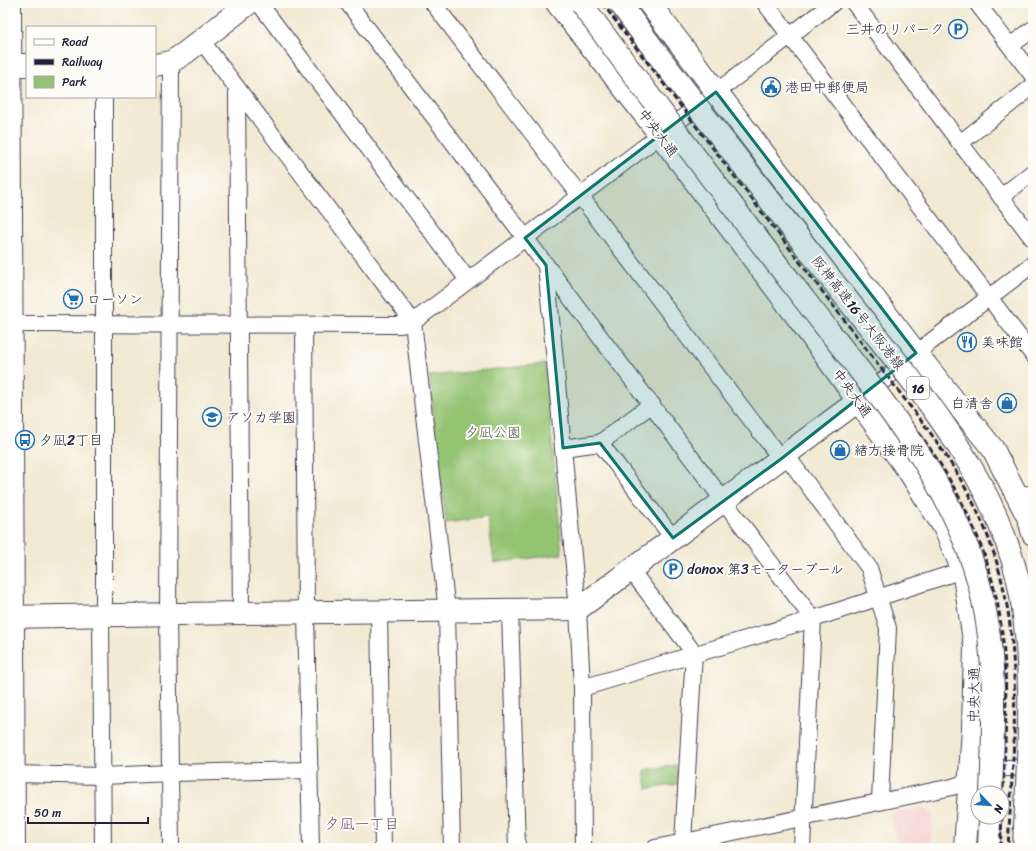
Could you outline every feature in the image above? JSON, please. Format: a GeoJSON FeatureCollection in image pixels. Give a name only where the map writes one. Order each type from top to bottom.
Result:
{"type":"FeatureCollection","features":[{"type":"Feature","properties":{"kind":"main road"},"geometry":{"type":"LineString","coordinates":[[10,3],[13,66],[8,617],[14,774],[14,848]]}},
{"type":"Feature","properties":{"kind":"main road"},"geometry":{"type":"LineString","coordinates":[[163,63],[185,53],[249,3]]}},
{"type":"Feature","properties":{"kind":"main road","name":"中央大通"},"geometry":{"type":"LineString","coordinates":[[557,3],[796,315],[910,473],[944,527],[963,570],[975,646],[973,730],[965,848]]}},
{"type":"Feature","properties":{"kind":"main road"},"geometry":{"type":"LineString","coordinates":[[581,3],[711,179],[876,393],[910,441],[951,508],[973,564],[985,611],[990,641],[993,671],[991,785]]}},
{"type":"Feature","properties":{"kind":"main road","name":"阪神高速16号大阪港線"},"geometry":{"type":"LineString","coordinates":[[620,3],[644,37],[781,215],[930,404],[973,469],[993,509],[1011,554],[1018,580],[1028,643],[1030,728],[1024,848]]}},
{"type":"Feature","properties":{"kind":"main road"},"geometry":{"type":"LineString","coordinates":[[649,3],[916,353],[993,449],[1024,494],[1033,534]]}},
{"type":"Feature","properties":{"kind":"main road"},"geometry":{"type":"LineString","coordinates":[[8,617],[101,617],[241,613],[578,609],[724,499],[858,401]]}},
{"type":"Feature","properties":{"kind":"main road"},"geometry":{"type":"LineString","coordinates":[[989,848],[990,825]]}},
{"type":"Feature","properties":{"kind":"street"},"geometry":{"type":"LineString","coordinates":[[259,3],[468,280]]}},
{"type":"Feature","properties":{"kind":"street"},"geometry":{"type":"LineString","coordinates":[[348,3],[814,618],[802,848]]}},
{"type":"Feature","properties":{"kind":"street"},"geometry":{"type":"LineString","coordinates":[[433,3],[579,196],[869,568],[888,628],[880,801]]}},
{"type":"Feature","properties":{"kind":"street"},"geometry":{"type":"LineString","coordinates":[[765,3],[1033,354]]}},
{"type":"Feature","properties":{"kind":"street"},"geometry":{"type":"LineString","coordinates":[[11,324],[401,325],[413,322],[833,3]]}},
{"type":"Feature","properties":{"kind":"street"},"geometry":{"type":"LineString","coordinates":[[854,3],[1033,239]]}},
{"type":"Feature","properties":{"kind":"street"},"geometry":{"type":"LineString","coordinates":[[977,3],[1033,76]]}},
{"type":"Feature","properties":{"kind":"street"},"geometry":{"type":"LineString","coordinates":[[1010,46],[1033,29]]}},
{"type":"Feature","properties":{"kind":"street"},"geometry":{"type":"LineString","coordinates":[[201,40],[413,322],[447,611],[452,848]]}},
{"type":"Feature","properties":{"kind":"street"},"geometry":{"type":"LineString","coordinates":[[163,63],[170,324],[168,615],[171,848]]}},
{"type":"Feature","properties":{"kind":"street"},"geometry":{"type":"LineString","coordinates":[[960,143],[1033,86]]}},
{"type":"Feature","properties":{"kind":"street"},"geometry":{"type":"LineString","coordinates":[[237,88],[241,613]]}},
{"type":"Feature","properties":{"kind":"street"},"geometry":{"type":"LineString","coordinates":[[103,848],[101,617],[104,602],[104,98]]}},
{"type":"Feature","properties":{"kind":"street"},"geometry":{"type":"LineString","coordinates":[[1001,197],[1033,172]]}},
{"type":"Feature","properties":{"kind":"street"},"geometry":{"type":"LineString","coordinates":[[858,401],[916,353],[1033,264]]}},
{"type":"Feature","properties":{"kind":"street"},"geometry":{"type":"LineString","coordinates":[[546,265],[578,609],[582,688],[583,848]]}},
{"type":"Feature","properties":{"kind":"street"},"geometry":{"type":"LineString","coordinates":[[304,325],[306,612],[312,848]]}},
{"type":"Feature","properties":{"kind":"street"},"geometry":{"type":"LineString","coordinates":[[563,448],[600,443],[652,404]]}},
{"type":"Feature","properties":{"kind":"street"},"geometry":{"type":"LineString","coordinates":[[600,443],[673,538]]}},
{"type":"Feature","properties":{"kind":"street"},"geometry":{"type":"LineString","coordinates":[[630,569],[694,653],[683,842]]}},
{"type":"Feature","properties":{"kind":"street"},"geometry":{"type":"LineString","coordinates":[[582,688],[879,598],[963,570]]}},
{"type":"Feature","properties":{"kind":"street"},"geometry":{"type":"LineString","coordinates":[[510,610],[517,848]]}},
{"type":"Feature","properties":{"kind":"street"},"geometry":{"type":"LineString","coordinates":[[379,612],[382,848]]}},
{"type":"Feature","properties":{"kind":"street"},"geometry":{"type":"LineString","coordinates":[[655,848],[952,787],[970,781],[989,768],[1029,767],[1033,765]]}},
{"type":"Feature","properties":{"kind":"street"},"geometry":{"type":"LineString","coordinates":[[14,774],[102,776],[310,770]]}},
{"type":"Feature","properties":{"kind":"highlighted area"},"geometry":{"type":"Polygon","coordinates":[[[716,92],[916,353],[781,459],[673,538],[600,443],[563,448],[546,265],[525,238],[716,92]]]}},
{"type":"Feature","properties":{"kind":"shaded area"},"geometry":{"type":"Polygon","coordinates":[[[923,807],[933,814],[931,848],[898,848],[891,813],[923,807]]]}},
{"type":"Feature","properties":{"kind":"green space","name":"夕凪公園"},"geometry":{"type":"Polygon","coordinates":[[[545,364],[562,554],[494,563],[488,517],[446,523],[429,376],[545,364]]]}},
{"type":"Feature","properties":{"kind":"green space"},"geometry":{"type":"Polygon","coordinates":[[[676,765],[679,784],[647,789],[644,770],[676,765]]]}},
{"type":"Feature","properties":{"kind":"railway"},"geometry":{"type":"LineString","coordinates":[[591,3],[922,437],[960,498],[980,542],[988,565],[999,612],[1005,661],[1006,685],[1003,785]]}},
{"type":"Feature","properties":{"kind":"railway"},"geometry":{"type":"LineString","coordinates":[[602,3],[929,431],[956,472],[972,500],[991,545],[1002,582],[1009,619],[1013,657],[1014,733],[1008,848]]}},
{"type":"Feature","properties":{"kind":"railway"},"geometry":{"type":"LineString","coordinates":[[1000,848],[1001,825]]}},
{"type":"Feature","properties":{"kind":"place","name":"三井のリパーク"},"geometry":{"type":"Point","coordinates":[958,29]}},
{"type":"Feature","properties":{"kind":"place","name":"港田中郵便局"},"geometry":{"type":"Point","coordinates":[771,87]}},
{"type":"Feature","properties":{"kind":"place","name":"ローソン"},"geometry":{"type":"Point","coordinates":[73,299]}},
{"type":"Feature","properties":{"kind":"place","name":"美味館"},"geometry":{"type":"Point","coordinates":[967,342]}},
{"type":"Feature","properties":{"kind":"place","name":"白清舎"},"geometry":{"type":"Point","coordinates":[1007,403]}},
{"type":"Feature","properties":{"kind":"place","name":"アソカ学園"},"geometry":{"type":"Point","coordinates":[212,417]}},
{"type":"Feature","properties":{"kind":"place","name":"夕凪2丁目"},"geometry":{"type":"Point","coordinates":[25,440]}},
{"type":"Feature","properties":{"kind":"place","name":"緒方接骨院"},"geometry":{"type":"Point","coordinates":[840,450]}},
{"type":"Feature","properties":{"kind":"place","name":"donox 第3モータープール"},"geometry":{"type":"Point","coordinates":[673,569]}},
{"type":"Feature","properties":{"kind":"district","name":"夕凪一丁目"},"geometry":{"type":"Point","coordinates":[362,824]}}]}
